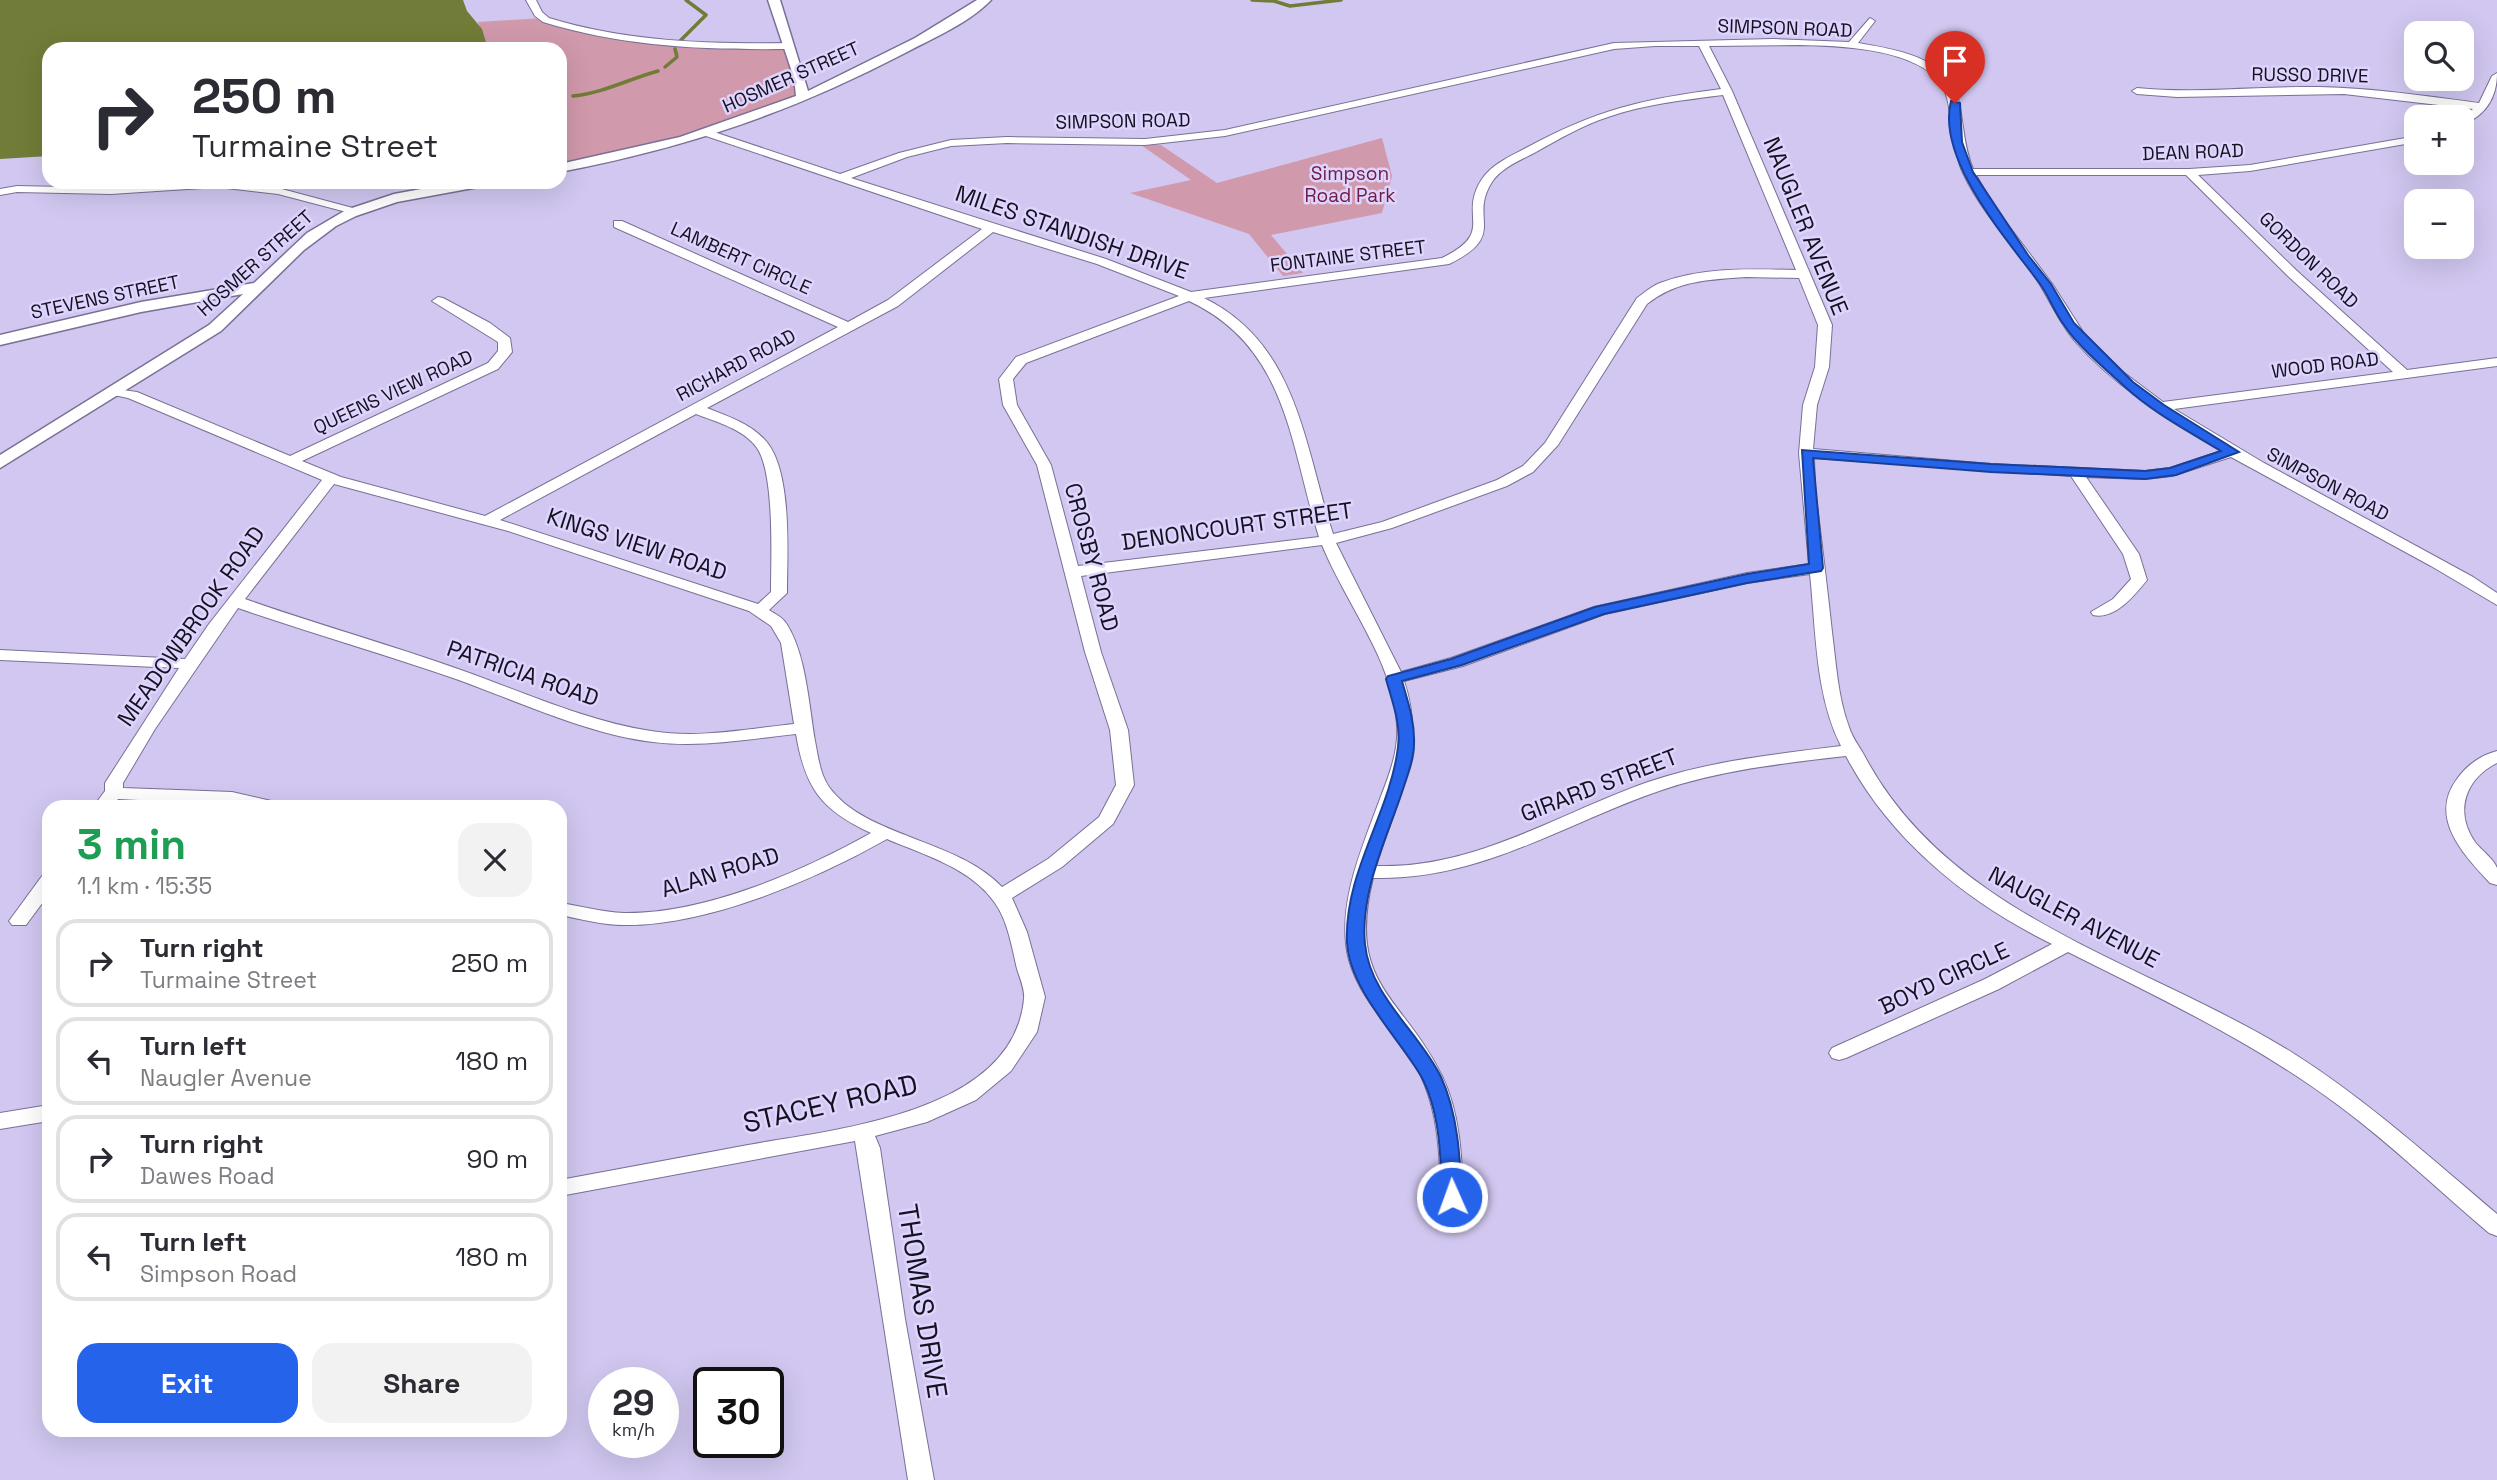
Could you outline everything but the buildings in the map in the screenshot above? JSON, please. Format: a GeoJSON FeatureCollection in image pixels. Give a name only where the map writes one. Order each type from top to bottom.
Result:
{"type":"FeatureCollection","features":[{"type":"Feature","properties":{"kind":"street"},"geometry":{"type":"LineString","coordinates":[[531,0],[538,14],[546,20],[650,43],[702,47],[789,47]]}},
{"type":"Feature","properties":{"kind":"street"},"geometry":{"type":"LineString","coordinates":[[774,0],[800,78],[803,99]]}},
{"type":"Feature","properties":{"kind":"street","name":"HOSMER STREET"},"geometry":{"type":"LineString","coordinates":[[567,167],[710,134],[803,99],[936,31],[985,0]]}},
{"type":"Feature","properties":{"kind":"street"},"geometry":{"type":"LineString","coordinates":[[1852,46],[1870,20]]}},
{"type":"Feature","properties":{"kind":"street","name":"SIMPSON ROAD"},"geometry":{"type":"LineString","coordinates":[[841,178],[902,155],[951,143],[1007,140],[1145,142],[1200,138],[1593,49],[1638,43],[1852,46],[1911,59],[1941,76],[1954,94],[1957,142],[1968,172],[2024,257],[2046,284],[2069,325],[2112,369],[2159,407],[2232,452],[2461,575],[2497,600]]}},
{"type":"Feature","properties":{"kind":"street","name":"NAUGLER AVENUE"},"geometry":{"type":"LineString","coordinates":[[1702,43],[1727,91],[1825,325],[1822,367],[1810,405],[1806,453],[1829,677],[1840,727],[1883,802],[1920,843],[1965,884],[2068,944],[2165,992],[2287,1059],[2347,1100],[2497,1227]]}},
{"type":"Feature","properties":{"kind":"street"},"geometry":{"type":"LineString","coordinates":[[2474,113],[2483,107],[2497,76]]}},
{"type":"Feature","properties":{"kind":"street","name":"RUSSO DRIVE"},"geometry":{"type":"LineString","coordinates":[[2137,91],[2195,95],[2324,90],[2483,107]]}},
{"type":"Feature","properties":{"kind":"street","name":"FONTAINE STREET"},"geometry":{"type":"LineString","coordinates":[[1190,296],[1445,261],[1475,246],[1479,230],[1481,195],[1486,181],[1497,170],[1550,139],[1613,111],[1727,91]]}},
{"type":"Feature","properties":{"kind":"street","name":"MILES STANDISH DRIVE"},"geometry":{"type":"LineString","coordinates":[[710,134],[991,228],[1117,266],[1190,296],[1224,315],[1239,327],[1281,385],[1304,451],[1328,540],[1394,679],[1406,720],[1406,746],[1401,772],[1356,913],[1356,946],[1365,978],[1432,1077],[1446,1129],[1452,1197]]}},
{"type":"Feature","properties":{"kind":"street","name":"DEAN ROAD"},"geometry":{"type":"LineString","coordinates":[[1968,172],[2189,172],[2250,168],[2404,141]]}},
{"type":"Feature","properties":{"kind":"street","name":"GORDON ROAD"},"geometry":{"type":"LineString","coordinates":[[2189,172],[2293,274],[2404,374]]}},
{"type":"Feature","properties":{"kind":"street"},"geometry":{"type":"LineString","coordinates":[[0,192],[17,189],[132,189]]}},
{"type":"Feature","properties":{"kind":"street"},"geometry":{"type":"LineString","coordinates":[[264,189],[358,211]]}},
{"type":"Feature","properties":{"kind":"street","name":"HOSMER STREET"},"geometry":{"type":"LineString","coordinates":[[0,463],[215,328],[314,234],[358,211],[402,198],[448,189]]}},
{"type":"Feature","properties":{"kind":"street","name":"LAMBERT CIRCLE"},"geometry":{"type":"LineString","coordinates":[[618,224],[849,327]]}},
{"type":"Feature","properties":{"kind":"street","name":"RICHARD ROAD"},"geometry":{"type":"LineString","coordinates":[[488,520],[893,303],[991,228]]}},
{"type":"Feature","properties":{"kind":"street","name":"DENONCOURT STREET"},"geometry":{"type":"LineString","coordinates":[[1072,572],[1328,540],[1387,525],[1502,483],[1528,470],[1551,445],[1642,301],[1662,286],[1698,277],[1804,274]]}},
{"type":"Feature","properties":{"kind":"street","name":"STEVENS STREET"},"geometry":{"type":"LineString","coordinates":[[0,340],[164,303],[260,286]]}},
{"type":"Feature","properties":{"kind":"street","name":"CROSBY ROAD"},"geometry":{"type":"LineString","coordinates":[[1001,897],[1055,863],[1107,820],[1125,785],[1119,730],[1093,652],[1044,463],[1010,405],[1006,379],[1021,360],[1190,296]]}},
{"type":"Feature","properties":{"kind":"street","name":"QUEENS VIEW ROAD"},"geometry":{"type":"LineString","coordinates":[[288,462],[493,366],[506,352],[505,341],[485,326],[438,301]]}},
{"type":"Feature","properties":{"kind":"street","name":"WOOD ROAD"},"geometry":{"type":"LineString","coordinates":[[2159,407],[2497,362]]}},
{"type":"Feature","properties":{"kind":"street","name":"KINGS VIEW ROAD"},"geometry":{"type":"LineString","coordinates":[[114,391],[143,400],[331,478],[488,520],[694,585],[760,611],[778,623],[789,643],[810,763],[820,788],[841,810],[948,858],[982,877],[1001,897]]}},
{"type":"Feature","properties":{"kind":"street"},"geometry":{"type":"LineString","coordinates":[[695,409],[739,426],[766,449],[774,482],[780,542],[779,593],[760,611]]}},
{"type":"Feature","properties":{"kind":"street"},"geometry":{"type":"LineString","coordinates":[[1806,453],[2076,473],[2145,475],[2172,472],[2232,452]]}},
{"type":"Feature","properties":{"kind":"street"},"geometry":{"type":"LineString","coordinates":[[2076,473],[2131,554],[2139,580],[2119,602],[2099,612]]}},
{"type":"Feature","properties":{"kind":"street","name":"MEADOWBROOK ROAD"},"geometry":{"type":"LineString","coordinates":[[107,800],[114,791],[114,783],[146,729],[234,601],[331,478]]}},
{"type":"Feature","properties":{"kind":"street"},"geometry":{"type":"LineString","coordinates":[[1394,679],[1457,662],[1600,610],[1747,579],[1816,568]]}},
{"type":"Feature","properties":{"kind":"street","name":"PATRICIA ROAD"},"geometry":{"type":"LineString","coordinates":[[234,601],[328,634],[444,669],[613,729],[653,737],[700,739],[804,729]]}},
{"type":"Feature","properties":{"kind":"street"},"geometry":{"type":"LineString","coordinates":[[0,655],[191,664]]}},
{"type":"Feature","properties":{"kind":"street","name":"GIRARD STREET"},"geometry":{"type":"LineString","coordinates":[[1367,872],[1414,873],[1457,865],[1657,785],[1728,766],[1852,750]]}},
{"type":"Feature","properties":{"kind":"street"},"geometry":{"type":"LineString","coordinates":[[2497,755],[2469,773],[2458,790],[2454,807],[2458,828],[2464,839],[2497,878]]}},
{"type":"Feature","properties":{"kind":"street"},"geometry":{"type":"LineString","coordinates":[[114,791],[121,794],[241,800]]}},
{"type":"Feature","properties":{"kind":"street","name":"ALAN ROAD"},"geometry":{"type":"LineString","coordinates":[[567,910],[622,919],[678,915],[804,872],[859,849],[886,832]]}},
{"type":"Feature","properties":{"kind":"street"},"geometry":{"type":"LineString","coordinates":[[19,921],[42,890]]}},
{"type":"Feature","properties":{"kind":"street","name":"STACEY ROAD"},"geometry":{"type":"LineString","coordinates":[[567,1187],[862,1132],[919,1116],[968,1096],[1004,1066],[1027,1032],[1035,996],[1017,932],[1001,897]]}},
{"type":"Feature","properties":{"kind":"street","name":"BOYD CIRCLE"},"geometry":{"type":"LineString","coordinates":[[1839,1053],[1969,994],[2068,944]]}},
{"type":"Feature","properties":{"kind":"street"},"geometry":{"type":"LineString","coordinates":[[0,1121],[42,1114]]}},
{"type":"Feature","properties":{"kind":"street","name":"THOMAS DRIVE"},"geometry":{"type":"LineString","coordinates":[[862,1132],[869,1148],[921,1480]]}},
{"type":"Feature","properties":{"kind":"green space"},"geometry":{"type":"Polygon","coordinates":[[[542,18],[626,39],[789,46],[803,99],[752,120],[567,166],[567,42],[485,42],[478,22],[542,18]]]}},
{"type":"Feature","properties":{"kind":"green space","name":"Simpson Road Park"},"geometry":{"type":"Polygon","coordinates":[[[1382,138],[1392,176],[1382,213],[1271,235],[1303,273],[1283,276],[1249,234],[1130,193],[1191,180],[1141,145],[1161,145],[1217,183],[1382,138]]]}},
{"type":"Feature","properties":{"kind":"shaded area"},"geometry":{"type":"Polygon","coordinates":[[[0,0],[463,0],[467,11],[482,29],[486,42],[42,42],[42,156],[0,159],[0,0]]]}},
{"type":"Feature","properties":{"kind":"waterway"},"geometry":{"type":"LineString","coordinates":[[680,41],[706,15],[686,0]]}},
{"type":"Feature","properties":{"kind":"waterway"},"geometry":{"type":"LineString","coordinates":[[1252,0],[1274,1],[1290,6],[1341,0]]}},
{"type":"Feature","properties":{"kind":"waterway"},"geometry":{"type":"LineString","coordinates":[[665,67],[677,57],[675,49]]}},
{"type":"Feature","properties":{"kind":"waterway"},"geometry":{"type":"LineString","coordinates":[[573,96],[605,89],[658,71]]}},
{"type":"Feature","properties":{"kind":"route"},"geometry":{"type":"LineString","coordinates":[[1452,1197],[1444,1115],[1432,1077],[1365,978],[1356,946],[1356,913],[1363,883],[1401,772],[1406,746],[1406,720],[1394,679],[1457,662],[1600,610],[1747,579],[1816,568],[1806,453],[1991,468],[2145,475],[2172,472],[2232,452],[2159,407],[2129,384],[2081,340],[2069,325],[2046,284],[2024,257],[1968,172],[1957,142],[1955,103]]}}]}
